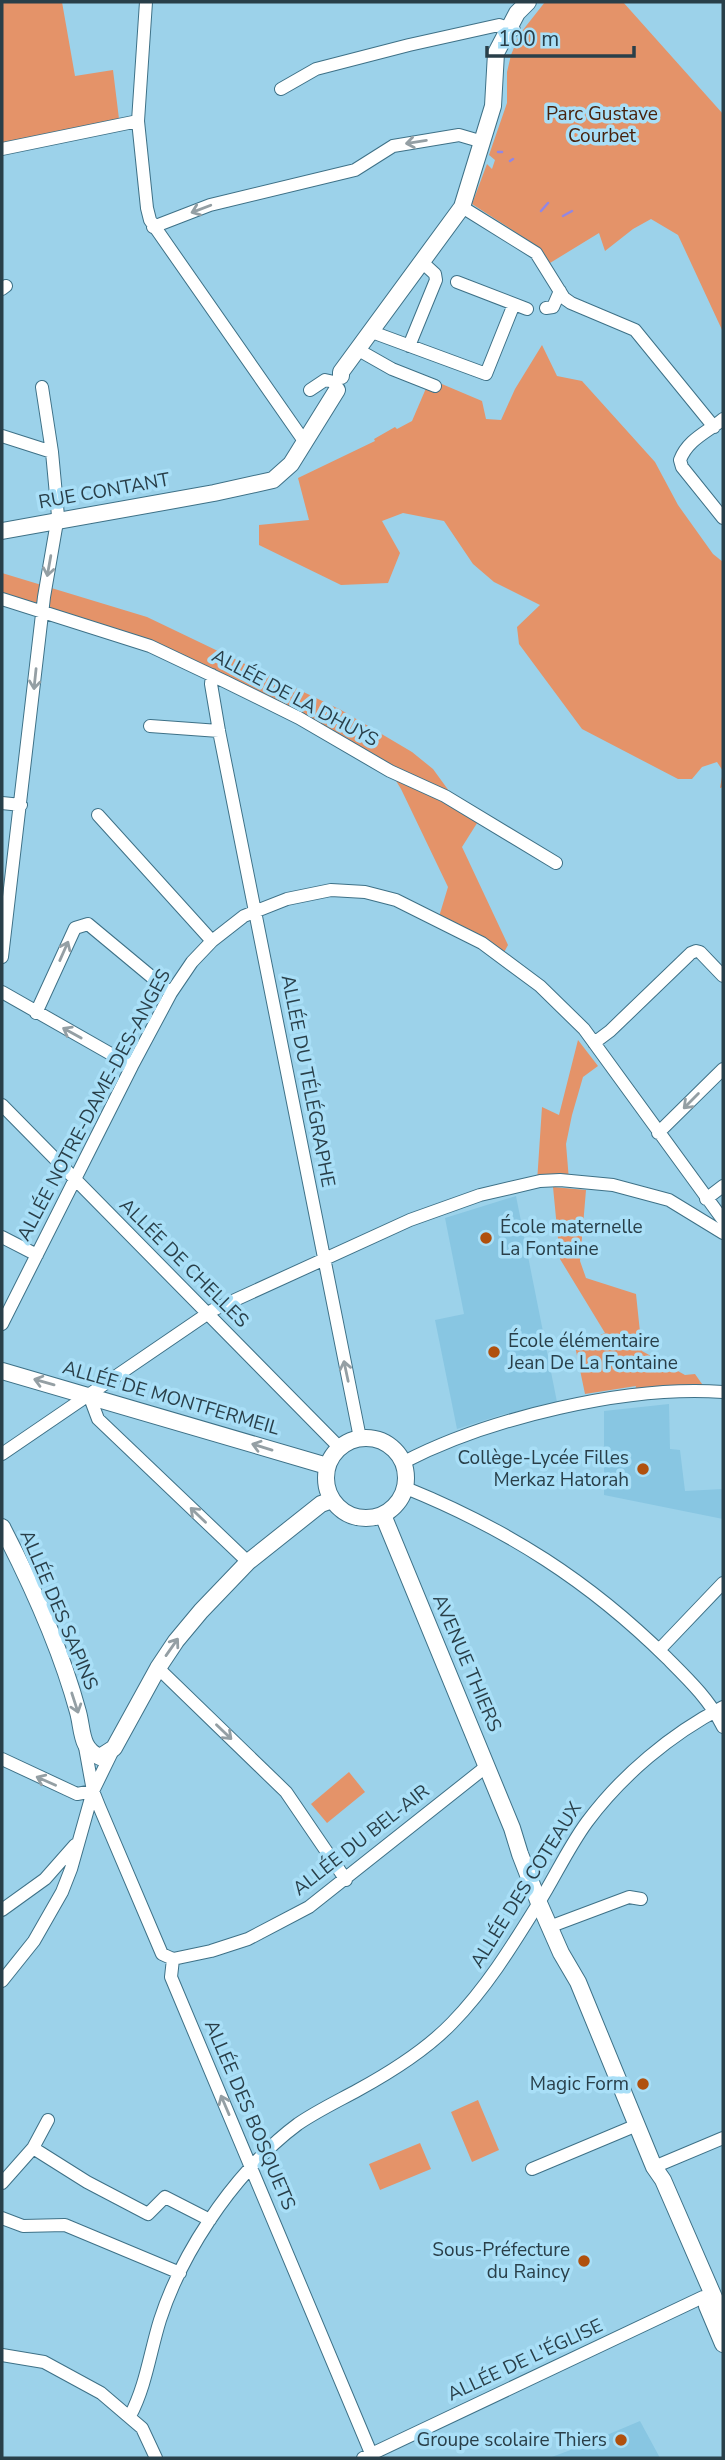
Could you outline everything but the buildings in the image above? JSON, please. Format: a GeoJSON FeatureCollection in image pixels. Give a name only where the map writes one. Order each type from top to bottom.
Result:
{"type":"FeatureCollection","features":[{"type":"Feature","properties":{"kind":"main road","name":"RUE CONTANT"},"geometry":{"type":"LineString","coordinates":[[2,531],[273,480],[290,464],[340,382],[427,267],[462,207],[483,142],[500,105],[502,63],[511,29],[528,2]]}},
{"type":"Feature","properties":{"kind":"main road","name":"RUE CONTANT"},"geometry":{"type":"LineString","coordinates":[[511,29],[536,2]]}},
{"type":"Feature","properties":{"kind":"main road","name":"RUE CONTANT"},"geometry":{"type":"LineString","coordinates":[[340,382],[341,372],[377,334]]}},
{"type":"Feature","properties":{"kind":"main road","name":"RUE CONTANT"},"geometry":{"type":"LineString","coordinates":[[214,493],[233,494],[259,490],[284,480],[294,470],[319,429],[324,412]]}},
{"type":"Feature","properties":{"kind":"main road","name":"ALLÉE DE MONTFERMEIL"},"geometry":{"type":"LineString","coordinates":[[2,1371],[327,1466]]}},
{"type":"Feature","properties":{"kind":"main road"},"geometry":{"type":"LineString","coordinates":[[372,1437],[394,1448],[404,1462],[407,1475],[406,1488],[401,1499],[383,1515],[374,1518],[345,1512],[332,1500],[327,1486],[327,1466],[339,1447],[360,1438],[372,1437]]}},
{"type":"Feature","properties":{"kind":"main road"},"geometry":{"type":"LineString","coordinates":[[85,1747],[92,1754],[100,1756],[114,1748],[158,1668],[201,1611],[247,1562],[321,1504],[332,1500]]}},
{"type":"Feature","properties":{"kind":"main road","name":"AVENUE THIERS"},"geometry":{"type":"LineString","coordinates":[[383,1515],[512,1828],[534,1866],[542,1897],[570,1952],[578,1982],[723,2344]]}},
{"type":"Feature","properties":{"kind":"main road","name":"ALLÉE DES SAPINS"},"geometry":{"type":"LineString","coordinates":[[2,1527],[48,1628],[78,1711],[85,1747]]}},
{"type":"Feature","properties":{"kind":"main road","name":"AVENUE THIERS"},"geometry":{"type":"LineString","coordinates":[[654,2167],[663,2180],[723,2315]]}},
{"type":"Feature","properties":{"kind":"street"},"geometry":{"type":"LineString","coordinates":[[146,2],[138,121],[147,208],[153,227],[304,441]]}},
{"type":"Feature","properties":{"kind":"street"},"geometry":{"type":"LineString","coordinates":[[281,89],[316,69],[499,25],[511,29]]}},
{"type":"Feature","properties":{"kind":"street"},"geometry":{"type":"LineString","coordinates":[[2,149],[138,121]]}},
{"type":"Feature","properties":{"kind":"street"},"geometry":{"type":"LineString","coordinates":[[153,227],[210,205],[355,170],[393,146],[459,135],[483,142]]}},
{"type":"Feature","properties":{"kind":"street"},"geometry":{"type":"LineString","coordinates":[[462,207],[536,253],[564,298],[571,303],[635,330],[719,423],[708,428],[692,443],[682,453],[680,460],[682,467],[723,519]]}},
{"type":"Feature","properties":{"kind":"street","name":"RUE CONTANT"},"geometry":{"type":"LineString","coordinates":[[408,346],[436,280],[427,267]]}},
{"type":"Feature","properties":{"kind":"street"},"geometry":{"type":"LineString","coordinates":[[457,282],[527,309]]}},
{"type":"Feature","properties":{"kind":"street"},"geometry":{"type":"LineString","coordinates":[[546,307],[554,307],[560,290]]}},
{"type":"Feature","properties":{"kind":"street"},"geometry":{"type":"LineString","coordinates":[[377,334],[486,374],[514,304]]}},
{"type":"Feature","properties":{"kind":"street"},"geometry":{"type":"LineString","coordinates":[[362,352],[392,369],[435,386]]}},
{"type":"Feature","properties":{"kind":"street"},"geometry":{"type":"LineString","coordinates":[[310,390],[325,380],[340,382]]}},
{"type":"Feature","properties":{"kind":"street"},"geometry":{"type":"LineString","coordinates":[[2,957],[43,611],[58,513],[42,387]]}},
{"type":"Feature","properties":{"kind":"street"},"geometry":{"type":"LineString","coordinates":[[2,436],[52,452]]}},
{"type":"Feature","properties":{"kind":"street","name":"ALLÉE DE LA DHUYS"},"geometry":{"type":"LineString","coordinates":[[2,599],[150,646],[212,675],[299,718],[396,774],[445,796],[556,863]]}},
{"type":"Feature","properties":{"kind":"street","name":"ALLÉE DU TÉLÉGRAPHE"},"geometry":{"type":"LineString","coordinates":[[212,675],[211,684],[219,731],[360,1438]]}},
{"type":"Feature","properties":{"kind":"street"},"geometry":{"type":"LineString","coordinates":[[150,726],[219,731]]}},
{"type":"Feature","properties":{"kind":"street"},"geometry":{"type":"LineString","coordinates":[[2,803],[21,805]]}},
{"type":"Feature","properties":{"kind":"street"},"geometry":{"type":"LineString","coordinates":[[98,815],[212,941]]}},
{"type":"Feature","properties":{"kind":"street","name":"ALLÉE NOTRE-DAME-DES-ANGES"},"geometry":{"type":"LineString","coordinates":[[2,1324],[132,1066],[171,993],[192,962],[212,941],[244,916],[287,899],[331,890],[365,892],[396,900],[456,929],[502,956],[540,986],[584,1029],[723,1220]]}},
{"type":"Feature","properties":{"kind":"street"},"geometry":{"type":"LineString","coordinates":[[36,1013],[75,928],[88,924],[171,993]]}},
{"type":"Feature","properties":{"kind":"street"},"geometry":{"type":"LineString","coordinates":[[594,1043],[691,953],[700,952],[723,976]]}},
{"type":"Feature","properties":{"kind":"street"},"geometry":{"type":"LineString","coordinates":[[2,992],[132,1066]]}},
{"type":"Feature","properties":{"kind":"street"},"geometry":{"type":"LineString","coordinates":[[658,1133],[723,1069]]}},
{"type":"Feature","properties":{"kind":"street","name":"ALLÉE DE CHELLES"},"geometry":{"type":"LineString","coordinates":[[2,1105],[339,1447]]}},
{"type":"Feature","properties":{"kind":"street"},"geometry":{"type":"LineString","coordinates":[[2,1454],[207,1313],[410,1220],[480,1195],[540,1181],[613,1185],[668,1200],[723,1233]]}},
{"type":"Feature","properties":{"kind":"street"},"geometry":{"type":"LineString","coordinates":[[706,1199],[723,1186]]}},
{"type":"Feature","properties":{"kind":"street"},"geometry":{"type":"LineString","coordinates":[[2,1237],[37,1255]]}},
{"type":"Feature","properties":{"kind":"street"},"geometry":{"type":"LineString","coordinates":[[404,1462],[482,1429],[567,1406],[644,1394],[723,1392]]}},
{"type":"Feature","properties":{"kind":"street"},"geometry":{"type":"LineString","coordinates":[[89,1395],[98,1419],[247,1562]]}},
{"type":"Feature","properties":{"kind":"street"},"geometry":{"type":"LineString","coordinates":[[406,1488],[464,1512],[522,1543],[594,1593],[720,1709],[723,1727]]}},
{"type":"Feature","properties":{"kind":"street"},"geometry":{"type":"LineString","coordinates":[[659,1650],[723,1583]]}},
{"type":"Feature","properties":{"kind":"street"},"geometry":{"type":"LineString","coordinates":[[158,1668],[286,1792],[346,1880]]}},
{"type":"Feature","properties":{"kind":"street","name":"ALLÉE DES COTEAUX"},"geometry":{"type":"LineString","coordinates":[[130,2416],[142,2389],[160,2319],[180,2273],[210,2220],[251,2168],[297,2125],[390,2071],[422,2050],[450,2026],[497,1971],[581,1830],[609,1794],[659,1750],[720,1709]]}},
{"type":"Feature","properties":{"kind":"street","name":"ALLÉE DES SAPINS"},"geometry":{"type":"LineString","coordinates":[[85,1747],[93,1791]]}},
{"type":"Feature","properties":{"kind":"street"},"geometry":{"type":"LineString","coordinates":[[2,1981],[34,1941],[66,1881],[93,1791],[114,1748]]}},
{"type":"Feature","properties":{"kind":"street"},"geometry":{"type":"LineString","coordinates":[[2,1759],[76,1794],[93,1791]]}},
{"type":"Feature","properties":{"kind":"street","name":"ALLÉE DU BEL-AIR"},"geometry":{"type":"LineString","coordinates":[[173,1959],[248,1939],[309,1907],[487,1766]]}},
{"type":"Feature","properties":{"kind":"street","name":"ALLÉE DES BOSQUETS"},"geometry":{"type":"LineString","coordinates":[[93,1791],[162,1954],[173,1959],[171,1977],[369,2457]]}},
{"type":"Feature","properties":{"kind":"street"},"geometry":{"type":"LineString","coordinates":[[2,1910],[45,1879],[80,1839]]}},
{"type":"Feature","properties":{"kind":"street"},"geometry":{"type":"LineString","coordinates":[[554,1925],[629,1897],[641,1899]]}},
{"type":"Feature","properties":{"kind":"street"},"geometry":{"type":"LineString","coordinates":[[2,2183],[33,2148],[48,2120]]}},
{"type":"Feature","properties":{"kind":"street"},"geometry":{"type":"LineString","coordinates":[[532,2169],[637,2125]]}},
{"type":"Feature","properties":{"kind":"street"},"geometry":{"type":"LineString","coordinates":[[654,2167],[723,2138]]}},
{"type":"Feature","properties":{"kind":"street"},"geometry":{"type":"LineString","coordinates":[[33,2148],[87,2182],[148,2214],[165,2197],[210,2220]]}},
{"type":"Feature","properties":{"kind":"street"},"geometry":{"type":"LineString","coordinates":[[2,2218],[23,2226],[65,2225],[180,2273]]}},
{"type":"Feature","properties":{"kind":"street"},"geometry":{"type":"LineString","coordinates":[[703,2297],[709,2299],[723,2332]]}},
{"type":"Feature","properties":{"kind":"street","name":"ALLÉE DE L'ÉGLISE"},"geometry":{"type":"LineString","coordinates":[[369,2457],[703,2297]]}},
{"type":"Feature","properties":{"kind":"street"},"geometry":{"type":"LineString","coordinates":[[2,2355],[44,2362],[101,2393],[142,2428],[156,2458]]}},
{"type":"Feature","properties":{"kind":"shaded area"},"geometry":{"type":"Polygon","coordinates":[[[516,1196],[557,1402],[457,1429],[435,1320],[464,1314],[445,1218],[516,1196]]]}},
{"type":"Feature","properties":{"kind":"shaded area","name":"Collège-Lycée Filles Merkaz Hatorah"},"geometry":{"type":"Polygon","coordinates":[[[669,1404],[670,1449],[680,1450],[685,1491],[723,1489],[723,1519],[604,1495],[604,1411],[669,1404]]]}},
{"type":"Feature","properties":{"kind":"shaded area","name":"Groupe scolaire Thiers"},"geometry":{"type":"Polygon","coordinates":[[[640,2421],[660,2458],[549,2458],[576,2448],[640,2421]]]}},
{"type":"Feature","properties":{"kind":"green space"},"geometry":{"type":"Polygon","coordinates":[[[2,2],[62,2],[75,76],[113,70],[119,119],[2,143],[2,2]]]}},
{"type":"Feature","properties":{"kind":"green space","name":"Parc Gustave Courbet"},"geometry":{"type":"Polygon","coordinates":[[[545,2],[623,2],[723,114],[723,332],[678,235],[651,219],[605,251],[599,233],[550,263],[540,248],[472,204],[487,164],[492,169],[495,160],[489,155],[507,103],[507,72],[511,55],[519,35],[545,2]]]}},
{"type":"Feature","properties":{"kind":"green space"},"geometry":{"type":"Polygon","coordinates":[[[542,345],[557,376],[582,381],[655,462],[678,505],[713,554],[723,562],[723,771],[717,762],[702,767],[692,779],[678,779],[582,729],[519,644],[517,627],[540,605],[494,582],[473,564],[444,521],[403,513],[382,521],[400,553],[388,583],[341,585],[259,545],[259,525],[309,520],[298,478],[375,441],[374,439],[395,427],[397,429],[412,421],[430,379],[482,401],[486,419],[501,420],[515,389],[542,345]]]}},
{"type":"Feature","properties":{"kind":"green space"},"geometry":{"type":"Polygon","coordinates":[[[2,573],[147,617],[341,710],[412,752],[433,769],[449,791],[479,820],[462,847],[508,945],[502,956],[438,920],[448,887],[390,771],[150,646],[2,599],[2,573]]]}},
{"type":"Feature","properties":{"kind":"green space"},"geometry":{"type":"Polygon","coordinates":[[[578,1040],[598,1066],[583,1077],[572,1115],[566,1144],[569,1180],[537,1182],[542,1107],[559,1115],[578,1040]]]}},
{"type":"Feature","properties":{"kind":"green space"},"geometry":{"type":"Polygon","coordinates":[[[553,1187],[586,1190],[580,1261],[586,1278],[636,1294],[642,1351],[685,1375],[695,1374],[707,1391],[634,1395],[636,1386],[585,1394],[575,1346],[605,1333],[560,1259],[553,1187]]]}},
{"type":"Feature","properties":{"kind":"green space"},"geometry":{"type":"Polygon","coordinates":[[[349,1772],[365,1792],[327,1823],[311,1804],[349,1772]]]}},
{"type":"Feature","properties":{"kind":"green space"},"geometry":{"type":"Polygon","coordinates":[[[478,2100],[499,2150],[472,2162],[451,2112],[478,2100]]]}},
{"type":"Feature","properties":{"kind":"green space"},"geometry":{"type":"Polygon","coordinates":[[[420,2143],[431,2169],[380,2190],[369,2164],[420,2143]]]}},
{"type":"Feature","properties":{"kind":"waterway"},"geometry":{"type":"LineString","coordinates":[[541,211],[548,203]]}},
{"type":"Feature","properties":{"kind":"waterway"},"geometry":{"type":"LineString","coordinates":[[563,216],[572,211]]}},
{"type":"Feature","properties":{"kind":"place","name":"École maternelle La Fontaine"},"geometry":{"type":"Point","coordinates":[486,1238]}},
{"type":"Feature","properties":{"kind":"place","name":"École élémentaire Jean De La Fontaine"},"geometry":{"type":"Point","coordinates":[494,1352]}},
{"type":"Feature","properties":{"kind":"place","name":"Collège-Lycée Filles Merkaz Hatorah"},"geometry":{"type":"Point","coordinates":[643,1469]}},
{"type":"Feature","properties":{"kind":"place","name":"Magic Form"},"geometry":{"type":"Point","coordinates":[643,2084]}},
{"type":"Feature","properties":{"kind":"place","name":"Sous-Préfecture du Raincy"},"geometry":{"type":"Point","coordinates":[584,2261]}},
{"type":"Feature","properties":{"kind":"place","name":"Groupe scolaire Thiers"},"geometry":{"type":"Point","coordinates":[621,2440]}}]}
